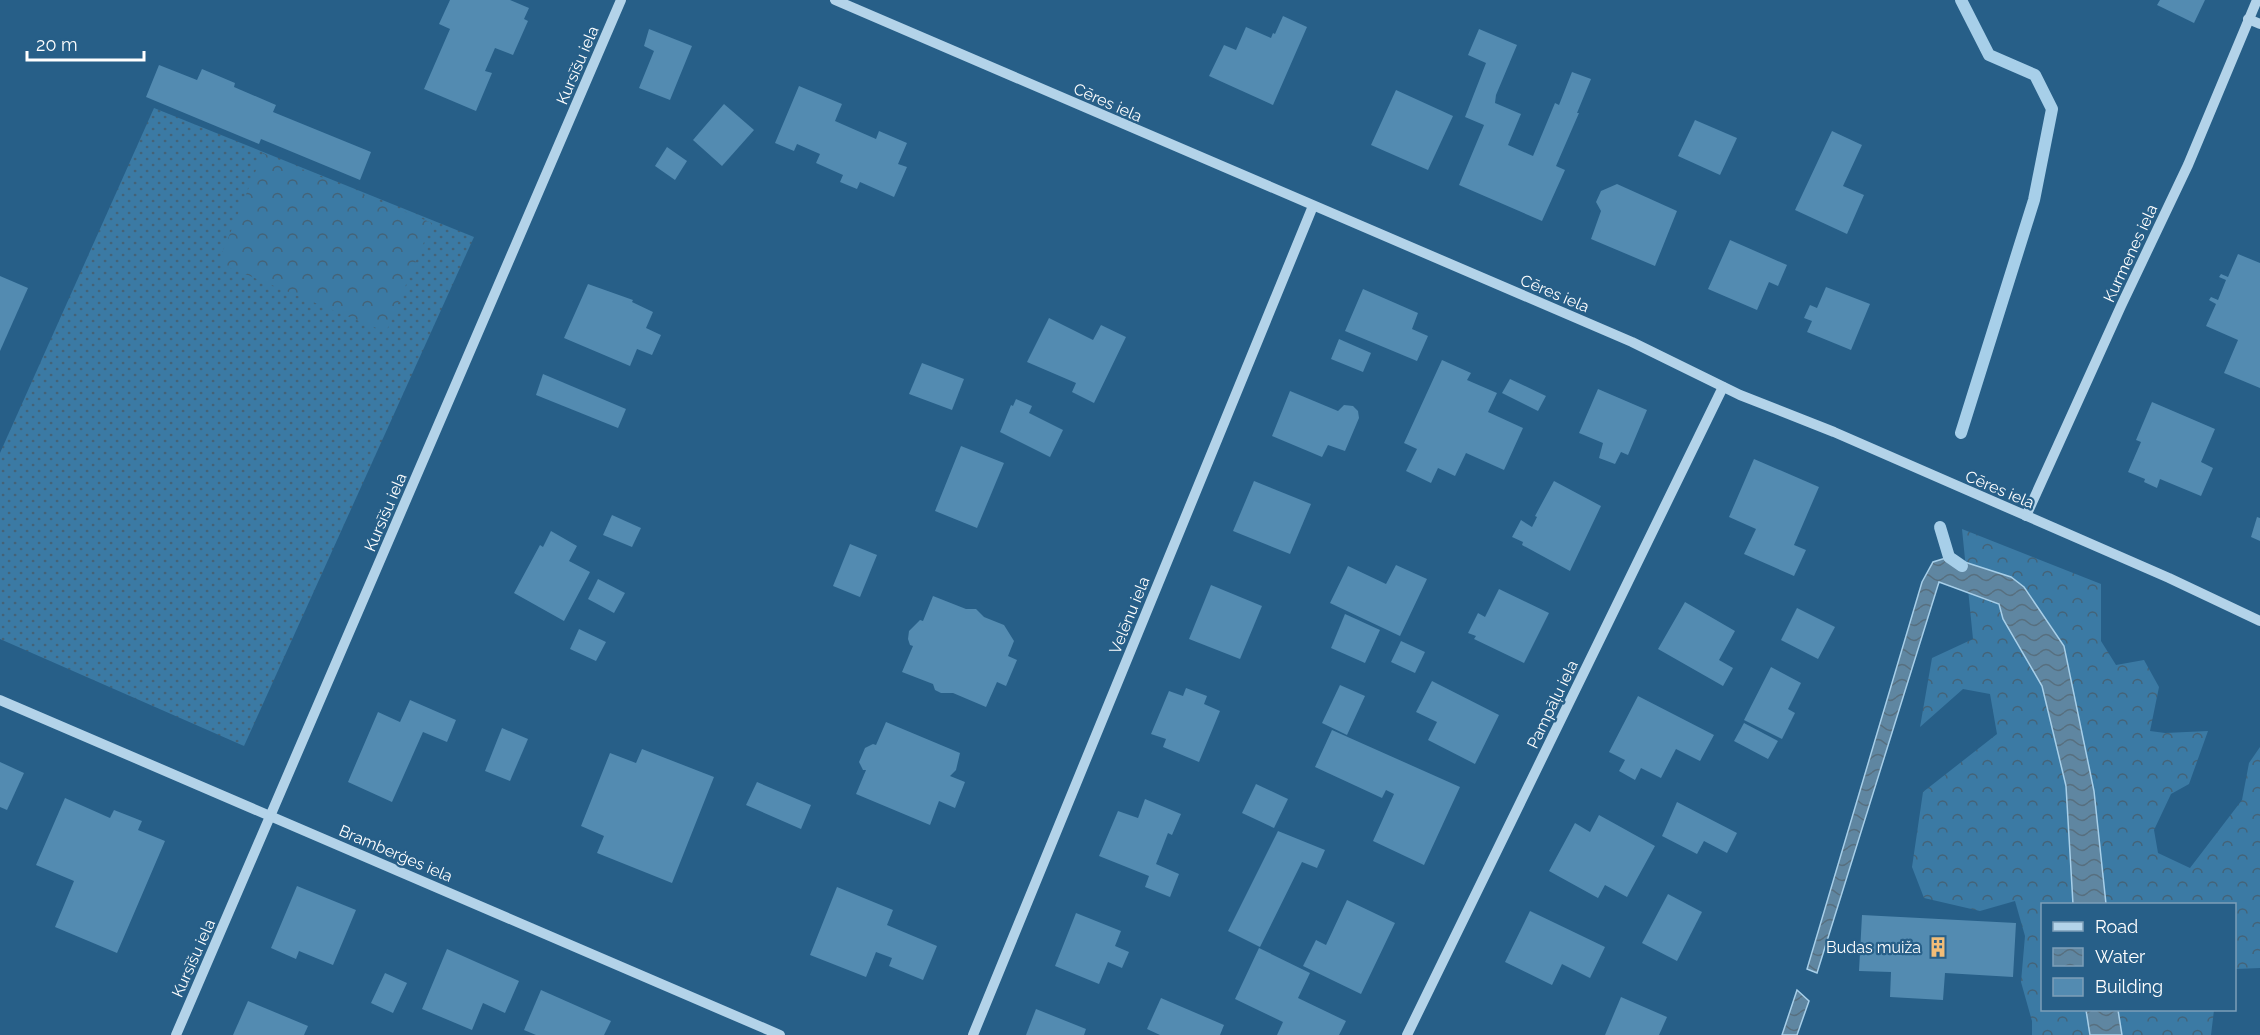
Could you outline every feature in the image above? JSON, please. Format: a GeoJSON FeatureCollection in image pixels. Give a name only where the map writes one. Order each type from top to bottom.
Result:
{"type":"FeatureCollection","features":[{"type":"Feature","properties":{"kind":"street","name":"Kursīšu iela"},"geometry":{"type":"LineString","coordinates":[[176,1035],[621,0]]}},
{"type":"Feature","properties":{"kind":"street","name":"Cēres iela"},"geometry":{"type":"LineString","coordinates":[[835,0],[1632,342],[1724,387],[1834,432],[2169,578],[2260,621]]}},
{"type":"Feature","properties":{"kind":"street","name":"Kurmenes iela"},"geometry":{"type":"LineString","coordinates":[[2026,516],[2188,165],[2257,0]]}},
{"type":"Feature","properties":{"kind":"street"},"geometry":{"type":"LineString","coordinates":[[2248,19],[2260,24]]}},
{"type":"Feature","properties":{"kind":"street","name":"Velēnu iela"},"geometry":{"type":"LineString","coordinates":[[973,1035],[1313,206]]}},
{"type":"Feature","properties":{"kind":"street","name":"Pampāļu iela"},"geometry":{"type":"LineString","coordinates":[[1407,1035],[1724,387]]}},
{"type":"Feature","properties":{"kind":"street","name":"Bramberģes iela"},"geometry":{"type":"LineString","coordinates":[[0,700],[780,1035]]}},
{"type":"Feature","properties":{"kind":"green space"},"geometry":{"type":"Polygon","coordinates":[[[154,108],[474,237],[244,746],[0,639],[0,453],[154,108]]]}},
{"type":"Feature","properties":{"kind":"green space"},"geometry":{"type":"Polygon","coordinates":[[[263,153],[432,223],[386,332],[218,263],[263,153]]]}},
{"type":"Feature","properties":{"kind":"green space"},"geometry":{"type":"Polygon","coordinates":[[[1962,529],[2101,584],[2101,641],[2116,665],[2144,660],[2159,687],[2150,731],[2165,733],[2208,731],[2189,784],[2171,794],[2154,830],[2158,853],[2190,868],[2242,800],[2249,763],[2260,747],[2260,968],[2236,969],[2236,903],[2041,903],[2041,1011],[2214,1011],[2211,1035],[2032,1035],[2032,1021],[2021,982],[2025,936],[2015,901],[1980,911],[1924,898],[1912,867],[1923,792],[1997,734],[1990,694],[1963,689],[1920,727],[1932,658],[1973,639],[1962,529]]]}},
{"type":"Feature","properties":{"kind":"water"},"geometry":{"type":"Polygon","coordinates":[[[1949,557],[2011,577],[2024,587],[2064,646],[2094,791],[2106,903],[2073,903],[2066,786],[2042,686],[2003,619],[1999,604],[1939,582],[1817,973],[1807,969],[1922,582],[1933,562],[1949,557]]]}},
{"type":"Feature","properties":{"kind":"water"},"geometry":{"type":"Polygon","coordinates":[[[1797,990],[1809,1001],[1797,1035],[1782,1035],[1797,990]]]}},
{"type":"Feature","properties":{"kind":"water"},"geometry":{"type":"Polygon","coordinates":[[[2086,1011],[2118,1011],[2122,1035],[2090,1035],[2086,1011]]]}},
{"type":"Feature","properties":{"kind":"building"},"geometry":{"type":"Polygon","coordinates":[[[450,0],[510,0],[529,8],[524,19],[528,21],[513,55],[495,48],[485,71],[492,73],[476,111],[424,89],[450,29],[439,24],[450,0]]]}},
{"type":"Feature","properties":{"kind":"building"},"geometry":{"type":"Polygon","coordinates":[[[2160,0],[2205,0],[2194,23],[2157,5],[2160,0]]]}},
{"type":"Feature","properties":{"kind":"building"},"geometry":{"type":"Polygon","coordinates":[[[1283,16],[1307,27],[1273,105],[1209,76],[1224,45],[1236,50],[1246,27],[1271,38],[1283,16]]]}},
{"type":"Feature","properties":{"kind":"building"},"geometry":{"type":"Polygon","coordinates":[[[649,29],[692,46],[670,100],[639,88],[654,51],[644,46],[649,29]]]}},
{"type":"Feature","properties":{"kind":"building"},"geometry":{"type":"Polygon","coordinates":[[[1479,29],[1517,45],[1496,95],[1495,103],[1521,114],[1508,145],[1533,156],[1555,103],[1559,105],[1572,72],[1591,79],[1556,166],[1565,170],[1542,221],[1459,185],[1484,125],[1465,117],[1486,63],[1468,55],[1479,29]]]}},
{"type":"Feature","properties":{"kind":"building"},"geometry":{"type":"Polygon","coordinates":[[[159,65],[197,80],[202,69],[235,83],[234,87],[276,105],[273,112],[371,152],[360,180],[261,139],[259,144],[146,97],[159,65]]]}},
{"type":"Feature","properties":{"kind":"building"},"geometry":{"type":"Polygon","coordinates":[[[799,86],[842,104],[835,121],[876,139],[879,131],[907,143],[898,164],[907,167],[894,197],[860,182],[857,189],[840,182],[843,175],[816,163],[820,154],[797,144],[794,151],[775,143],[799,86]]]}},
{"type":"Feature","properties":{"kind":"building"},"geometry":{"type":"Polygon","coordinates":[[[1396,90],[1453,116],[1428,170],[1371,145],[1396,90]]]}},
{"type":"Feature","properties":{"kind":"building"},"geometry":{"type":"Polygon","coordinates":[[[724,104],[754,130],[722,166],[693,140],[724,104]]]}},
{"type":"Feature","properties":{"kind":"building"},"geometry":{"type":"Polygon","coordinates":[[[1695,120],[1737,138],[1720,175],[1678,156],[1695,120]]]}},
{"type":"Feature","properties":{"kind":"building"},"geometry":{"type":"Polygon","coordinates":[[[1832,131],[1862,145],[1843,186],[1864,195],[1847,234],[1795,210],[1832,131]]]}},
{"type":"Feature","properties":{"kind":"building"},"geometry":{"type":"Polygon","coordinates":[[[667,147],[687,161],[675,180],[655,166],[667,147]]]}},
{"type":"Feature","properties":{"kind":"building"},"geometry":{"type":"Polygon","coordinates":[[[1617,184],[1677,211],[1655,266],[1591,239],[1601,211],[1596,202],[1601,191],[1617,184]]]}},
{"type":"Feature","properties":{"kind":"building"},"geometry":{"type":"Polygon","coordinates":[[[1730,240],[1787,265],[1778,286],[1769,282],[1757,310],[1708,289],[1730,240]]]}},
{"type":"Feature","properties":{"kind":"building"},"geometry":{"type":"Polygon","coordinates":[[[2238,254],[2260,263],[2260,388],[2224,373],[2238,340],[2206,326],[2216,304],[2209,300],[2211,297],[2218,300],[2226,280],[2219,277],[2221,274],[2228,277],[2238,254]]]}},
{"type":"Feature","properties":{"kind":"building"},"geometry":{"type":"Polygon","coordinates":[[[0,276],[28,288],[0,351],[0,276]]]}},
{"type":"Feature","properties":{"kind":"building"},"geometry":{"type":"Polygon","coordinates":[[[588,284],[633,300],[632,302],[653,312],[646,328],[661,335],[652,355],[637,349],[630,366],[564,338],[588,284]]]}},
{"type":"Feature","properties":{"kind":"building"},"geometry":{"type":"Polygon","coordinates":[[[1826,287],[1870,304],[1851,350],[1807,332],[1812,321],[1804,318],[1810,305],[1817,308],[1826,287]]]}},
{"type":"Feature","properties":{"kind":"building"},"geometry":{"type":"Polygon","coordinates":[[[1363,289],[1418,313],[1412,329],[1428,336],[1417,361],[1345,331],[1363,289]]]}},
{"type":"Feature","properties":{"kind":"building"},"geometry":{"type":"Polygon","coordinates":[[[1049,318],[1093,340],[1101,325],[1126,337],[1094,403],[1072,392],[1076,383],[1027,362],[1049,318]]]}},
{"type":"Feature","properties":{"kind":"building"},"geometry":{"type":"Polygon","coordinates":[[[1339,339],[1371,353],[1363,372],[1331,359],[1339,339]]]}},
{"type":"Feature","properties":{"kind":"building"},"geometry":{"type":"Polygon","coordinates":[[[1442,360],[1471,373],[1467,380],[1497,393],[1488,412],[1523,428],[1504,470],[1466,453],[1455,476],[1438,468],[1431,483],[1406,471],[1417,449],[1404,443],[1442,360]]]}},
{"type":"Feature","properties":{"kind":"building"},"geometry":{"type":"Polygon","coordinates":[[[922,363],[964,379],[952,410],[909,394],[922,363]]]}},
{"type":"Feature","properties":{"kind":"building"},"geometry":{"type":"Polygon","coordinates":[[[543,374],[626,409],[618,428],[536,395],[543,374]]]}},
{"type":"Feature","properties":{"kind":"building"},"geometry":{"type":"Polygon","coordinates":[[[1510,379],[1546,396],[1538,411],[1502,393],[1510,379]]]}},
{"type":"Feature","properties":{"kind":"building"},"geometry":{"type":"Polygon","coordinates":[[[1598,389],[1647,410],[1628,455],[1621,452],[1615,464],[1599,458],[1603,443],[1579,433],[1598,389]]]}},
{"type":"Feature","properties":{"kind":"building"},"geometry":{"type":"Polygon","coordinates":[[[1290,391],[1338,411],[1344,405],[1353,406],[1358,411],[1359,418],[1345,451],[1328,445],[1322,457],[1272,436],[1290,391]]]}},
{"type":"Feature","properties":{"kind":"building"},"geometry":{"type":"Polygon","coordinates":[[[1016,399],[1032,406],[1029,413],[1063,430],[1050,457],[1000,432],[1011,405],[1013,406],[1016,399]]]}},
{"type":"Feature","properties":{"kind":"building"},"geometry":{"type":"Polygon","coordinates":[[[2152,402],[2215,429],[2201,462],[2213,468],[2201,496],[2160,479],[2157,488],[2144,482],[2145,479],[2128,472],[2141,442],[2136,440],[2152,402]]]}},
{"type":"Feature","properties":{"kind":"building"},"geometry":{"type":"Polygon","coordinates":[[[961,446],[1004,463],[977,528],[935,511],[961,446]]]}},
{"type":"Feature","properties":{"kind":"building"},"geometry":{"type":"Polygon","coordinates":[[[1754,459],[1819,487],[1794,545],[1806,550],[1794,576],[1744,554],[1756,529],[1729,517],[1754,459]]]}},
{"type":"Feature","properties":{"kind":"building"},"geometry":{"type":"Polygon","coordinates":[[[1254,481],[1311,504],[1290,554],[1233,531],[1254,481]]]}},
{"type":"Feature","properties":{"kind":"building"},"geometry":{"type":"Polygon","coordinates":[[[1554,481],[1601,506],[1570,571],[1522,545],[1523,542],[1512,537],[1521,520],[1532,527],[1537,517],[1535,516],[1554,481]]]}},
{"type":"Feature","properties":{"kind":"building"},"geometry":{"type":"Polygon","coordinates":[[[612,515],[641,528],[632,547],[603,535],[612,515]]]}},
{"type":"Feature","properties":{"kind":"building"},"geometry":{"type":"Polygon","coordinates":[[[2257,517],[2260,518],[2260,541],[2251,537],[2257,517]]]}},
{"type":"Feature","properties":{"kind":"building"},"geometry":{"type":"Polygon","coordinates":[[[551,531],[577,546],[569,561],[590,572],[564,621],[514,593],[540,545],[543,547],[551,531]]]}},
{"type":"Feature","properties":{"kind":"building"},"geometry":{"type":"Polygon","coordinates":[[[850,544],[877,555],[860,597],[833,586],[850,544]]]}},
{"type":"Feature","properties":{"kind":"building"},"geometry":{"type":"Polygon","coordinates":[[[1396,565],[1427,579],[1400,636],[1330,603],[1348,566],[1386,584],[1396,565]]]}},
{"type":"Feature","properties":{"kind":"building"},"geometry":{"type":"Polygon","coordinates":[[[598,579],[625,593],[614,613],[588,599],[598,579]]]}},
{"type":"Feature","properties":{"kind":"building"},"geometry":{"type":"Polygon","coordinates":[[[1211,585],[1262,606],[1240,659],[1189,639],[1211,585]]]}},
{"type":"Feature","properties":{"kind":"building"},"geometry":{"type":"Polygon","coordinates":[[[1499,589],[1549,613],[1524,663],[1474,639],[1476,636],[1468,633],[1478,613],[1485,617],[1499,589]]]}},
{"type":"Feature","properties":{"kind":"building"},"geometry":{"type":"Polygon","coordinates":[[[933,596],[966,609],[976,609],[984,617],[1004,625],[1014,641],[1008,656],[1017,660],[1006,686],[997,682],[986,707],[953,693],[941,693],[935,690],[933,684],[902,672],[913,646],[910,645],[908,639],[909,631],[920,620],[923,621],[933,596]]]}},
{"type":"Feature","properties":{"kind":"building"},"geometry":{"type":"Polygon","coordinates":[[[1685,602],[1735,631],[1719,660],[1733,668],[1723,686],[1658,649],[1685,602]]]}},
{"type":"Feature","properties":{"kind":"building"},"geometry":{"type":"Polygon","coordinates":[[[1797,608],[1835,627],[1818,659],[1781,640],[1797,608]]]}},
{"type":"Feature","properties":{"kind":"building"},"geometry":{"type":"Polygon","coordinates":[[[1345,614],[1380,630],[1365,663],[1331,648],[1345,614]]]}},
{"type":"Feature","properties":{"kind":"building"},"geometry":{"type":"Polygon","coordinates":[[[579,629],[606,642],[596,661],[570,649],[579,629]]]}},
{"type":"Feature","properties":{"kind":"building"},"geometry":{"type":"Polygon","coordinates":[[[1401,641],[1425,652],[1415,673],[1391,662],[1401,641]]]}},
{"type":"Feature","properties":{"kind":"building"},"geometry":{"type":"Polygon","coordinates":[[[1771,667],[1801,683],[1788,709],[1795,713],[1782,739],[1744,720],[1771,667]]]}},
{"type":"Feature","properties":{"kind":"building"},"geometry":{"type":"Polygon","coordinates":[[[1432,681],[1499,715],[1475,764],[1428,740],[1437,722],[1416,712],[1432,681]]]}},
{"type":"Feature","properties":{"kind":"building"},"geometry":{"type":"Polygon","coordinates":[[[1340,685],[1365,696],[1347,735],[1322,723],[1340,685]]]}},
{"type":"Feature","properties":{"kind":"building"},"geometry":{"type":"Polygon","coordinates":[[[1186,688],[1207,696],[1204,704],[1220,711],[1199,762],[1163,747],[1166,739],[1151,734],[1169,691],[1183,696],[1186,688]]]}},
{"type":"Feature","properties":{"kind":"building"},"geometry":{"type":"Polygon","coordinates":[[[1638,696],[1714,735],[1700,761],[1676,749],[1661,778],[1641,768],[1635,780],[1619,771],[1625,760],[1609,752],[1638,696]]]}},
{"type":"Feature","properties":{"kind":"building"},"geometry":{"type":"Polygon","coordinates":[[[410,700],[456,720],[447,742],[423,732],[392,802],[348,782],[378,712],[400,722],[410,700]]]}},
{"type":"Feature","properties":{"kind":"building"},"geometry":{"type":"Polygon","coordinates":[[[886,722],[960,753],[956,770],[950,776],[965,782],[955,808],[939,801],[930,825],[856,794],[866,770],[863,770],[859,762],[865,748],[876,745],[886,722]]]}},
{"type":"Feature","properties":{"kind":"building"},"geometry":{"type":"Polygon","coordinates":[[[1744,723],[1778,741],[1768,759],[1734,741],[1744,723]]]}},
{"type":"Feature","properties":{"kind":"building"},"geometry":{"type":"Polygon","coordinates":[[[502,728],[528,739],[510,781],[485,771],[502,728]]]}},
{"type":"Feature","properties":{"kind":"building"},"geometry":{"type":"Polygon","coordinates":[[[1332,730],[1460,787],[1424,865],[1373,841],[1394,794],[1386,790],[1382,798],[1315,767],[1332,730]]]}},
{"type":"Feature","properties":{"kind":"building"},"geometry":{"type":"Polygon","coordinates":[[[642,749],[714,777],[672,883],[597,853],[604,836],[581,826],[610,753],[636,763],[642,749]]]}},
{"type":"Feature","properties":{"kind":"building"},"geometry":{"type":"Polygon","coordinates":[[[0,762],[24,773],[7,810],[0,807],[0,762]]]}},
{"type":"Feature","properties":{"kind":"building"},"geometry":{"type":"Polygon","coordinates":[[[757,782],[811,805],[801,829],[746,805],[757,782]]]}},
{"type":"Feature","properties":{"kind":"building"},"geometry":{"type":"Polygon","coordinates":[[[1256,784],[1288,799],[1274,828],[1242,813],[1256,784]]]}},
{"type":"Feature","properties":{"kind":"building"},"geometry":{"type":"Polygon","coordinates":[[[65,798],[110,818],[114,810],[142,821],[138,830],[165,841],[117,953],[55,927],[74,881],[36,865],[65,798]]]}},
{"type":"Feature","properties":{"kind":"building"},"geometry":{"type":"Polygon","coordinates":[[[1145,799],[1181,814],[1172,835],[1168,833],[1156,864],[1179,874],[1170,897],[1145,887],[1149,876],[1099,856],[1118,811],[1138,818],[1145,799]]]}},
{"type":"Feature","properties":{"kind":"building"},"geometry":{"type":"Polygon","coordinates":[[[1677,802],[1737,833],[1727,853],[1704,841],[1697,854],[1662,836],[1677,802]]]}},
{"type":"Feature","properties":{"kind":"building"},"geometry":{"type":"Polygon","coordinates":[[[1599,815],[1655,846],[1627,897],[1605,885],[1598,898],[1549,871],[1575,823],[1590,832],[1599,815]]]}},
{"type":"Feature","properties":{"kind":"building"},"geometry":{"type":"Polygon","coordinates":[[[1278,831],[1325,850],[1317,868],[1302,862],[1260,947],[1228,931],[1278,831]]]}},
{"type":"Feature","properties":{"kind":"building"},"geometry":{"type":"Polygon","coordinates":[[[297,886],[356,910],[333,965],[299,951],[296,959],[271,948],[297,886]]]}},
{"type":"Feature","properties":{"kind":"building"},"geometry":{"type":"Polygon","coordinates":[[[837,887],[893,910],[887,925],[937,946],[923,980],[889,966],[892,958],[876,952],[866,977],[810,955],[837,887]]]}},
{"type":"Feature","properties":{"kind":"building"},"geometry":{"type":"Polygon","coordinates":[[[1668,894],[1702,912],[1677,961],[1642,943],[1668,894]]]}},
{"type":"Feature","properties":{"kind":"building"},"geometry":{"type":"Polygon","coordinates":[[[1347,900],[1395,923],[1361,994],[1303,966],[1316,940],[1326,945],[1347,900]]]}},
{"type":"Feature","properties":{"kind":"building"},"geometry":{"type":"Polygon","coordinates":[[[1530,911],[1605,947],[1590,978],[1562,964],[1552,985],[1505,962],[1530,911]]]}},
{"type":"Feature","properties":{"kind":"building"},"geometry":{"type":"Polygon","coordinates":[[[1076,913],[1121,931],[1115,946],[1129,952],[1122,968],[1108,962],[1099,984],[1055,966],[1076,913]]]}},
{"type":"Feature","properties":{"kind":"building","name":"Budas muiža"},"geometry":{"type":"Polygon","coordinates":[[[1862,915],[2016,923],[2013,977],[1945,973],[1943,1000],[1890,997],[1891,972],[1859,971],[1862,915]]]}},
{"type":"Feature","properties":{"kind":"building"},"geometry":{"type":"Polygon","coordinates":[[[1259,948],[1310,973],[1298,998],[1346,1021],[1339,1035],[1277,1035],[1283,1022],[1235,999],[1259,948]]]}},
{"type":"Feature","properties":{"kind":"building"},"geometry":{"type":"Polygon","coordinates":[[[447,949],[519,981],[505,1013],[483,1003],[472,1030],[422,1009],[447,949]]]}},
{"type":"Feature","properties":{"kind":"building"},"geometry":{"type":"Polygon","coordinates":[[[385,973],[407,983],[393,1013],[371,1003],[385,973]]]}},
{"type":"Feature","properties":{"kind":"building"},"geometry":{"type":"Polygon","coordinates":[[[541,990],[611,1021],[604,1035],[536,1035],[524,1030],[541,990]]]}},
{"type":"Feature","properties":{"kind":"building"},"geometry":{"type":"Polygon","coordinates":[[[1621,997],[1667,1017],[1659,1035],[1605,1035],[1621,997]]]}},
{"type":"Feature","properties":{"kind":"building"},"geometry":{"type":"Polygon","coordinates":[[[1161,998],[1224,1025],[1220,1035],[1160,1035],[1147,1029],[1161,998]]]}},
{"type":"Feature","properties":{"kind":"building"},"geometry":{"type":"Polygon","coordinates":[[[248,1001],[308,1026],[304,1035],[233,1035],[248,1001]]]}},
{"type":"Feature","properties":{"kind":"building"},"geometry":{"type":"Polygon","coordinates":[[[1036,1009],[1086,1029],[1084,1035],[1026,1035],[1036,1009]]]}},
{"type":"Feature","properties":{"kind":"waterway"},"geometry":{"type":"LineString","coordinates":[[1961,0],[1989,55],[2035,75],[2052,109],[2034,200],[1961,433]]}},
{"type":"Feature","properties":{"kind":"waterway"},"geometry":{"type":"LineString","coordinates":[[1940,527],[1949,557],[1962,566]]}},
{"type":"Feature","properties":{"kind":"place","name":"Budas muiža"},"geometry":{"type":"Point","coordinates":[1938,947]}}]}
